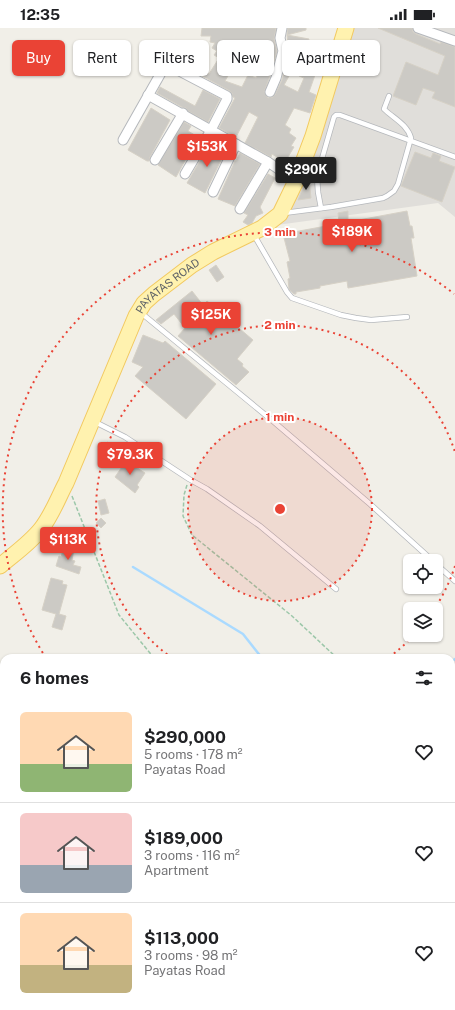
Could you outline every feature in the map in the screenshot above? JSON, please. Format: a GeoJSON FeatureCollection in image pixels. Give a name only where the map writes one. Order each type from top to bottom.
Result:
{"type":"FeatureCollection","features":[{"type":"Feature","properties":{"kind":"main road","name":"PAYATAS ROAD"},"geometry":{"type":"LineString","coordinates":[[0,566],[20,550],[41,529],[66,483],[139,310],[154,294],[192,265],[213,252],[267,224],[280,214],[296,181],[316,129],[346,28]]}},
{"type":"Feature","properties":{"kind":"street"},"geometry":{"type":"LineString","coordinates":[[270,92],[276,78],[282,51],[280,38],[282,28]]}},
{"type":"Feature","properties":{"kind":"street"},"geometry":{"type":"LineString","coordinates":[[418,28],[455,41]]}},
{"type":"Feature","properties":{"kind":"street"},"geometry":{"type":"LineString","coordinates":[[124,140],[148,95],[167,64],[227,96],[227,99],[211,130],[185,174]]}},
{"type":"Feature","properties":{"kind":"street"},"geometry":{"type":"LineString","coordinates":[[148,95],[183,113],[268,162],[296,181]]}},
{"type":"Feature","properties":{"kind":"street"},"geometry":{"type":"LineString","coordinates":[[155,160],[183,113]]}},
{"type":"Feature","properties":{"kind":"street"},"geometry":{"type":"LineString","coordinates":[[213,192],[236,144]]}},
{"type":"Feature","properties":{"kind":"street"},"geometry":{"type":"LineString","coordinates":[[240,209],[268,162]]}},
{"type":"Feature","properties":{"kind":"lane"},"geometry":{"type":"LineString","coordinates":[[280,214],[383,198],[394,191],[398,184],[411,142],[410,133],[384,109],[389,96]]}},
{"type":"Feature","properties":{"kind":"lane"},"geometry":{"type":"LineString","coordinates":[[321,208],[317,176],[334,117],[336,115],[340,115],[455,157]]}},
{"type":"Feature","properties":{"kind":"lane"},"geometry":{"type":"LineString","coordinates":[[253,232],[286,292],[292,298],[341,315],[356,318],[371,320],[407,317]]}},
{"type":"Feature","properties":{"kind":"lane"},"geometry":{"type":"LineString","coordinates":[[139,310],[274,422],[370,504],[425,554]]}},
{"type":"Feature","properties":{"kind":"lane"},"geometry":{"type":"LineString","coordinates":[[92,421],[124,437],[190,480],[207,489],[260,526],[336,589]]}},
{"type":"Feature","properties":{"kind":"lane"},"geometry":{"type":"LineString","coordinates":[[443,570],[455,581]]}},
{"type":"Feature","properties":{"kind":"path"},"geometry":{"type":"LineString","coordinates":[[190,480],[184,495],[183,516],[192,534],[292,616],[333,654]]}},
{"type":"Feature","properties":{"kind":"path"},"geometry":{"type":"LineString","coordinates":[[66,483],[119,615],[151,654]]}},
{"type":"Feature","properties":{"kind":"shaded area"},"geometry":{"type":"Polygon","coordinates":[[[354,28],[455,28],[455,217],[438,203],[277,225],[326,117],[339,76],[380,76],[380,40],[350,40],[354,28]]]}},
{"type":"Feature","properties":{"kind":"building"},"geometry":{"type":"Polygon","coordinates":[[[202,28],[276,28],[274,39],[277,51],[274,62],[274,40],[217,40],[217,51],[212,48],[215,43],[210,42],[211,36],[201,36],[202,28]]]}},
{"type":"Feature","properties":{"kind":"building"},"geometry":{"type":"Polygon","coordinates":[[[288,28],[306,28],[306,30],[287,35],[288,28]]]}},
{"type":"Feature","properties":{"kind":"building"},"geometry":{"type":"Polygon","coordinates":[[[378,28],[412,28],[413,32],[416,34],[440,44],[441,42],[455,47],[455,107],[432,98],[435,92],[423,88],[416,105],[393,96],[406,62],[438,75],[445,56],[378,28]]]}},
{"type":"Feature","properties":{"kind":"building"},"geometry":{"type":"Polygon","coordinates":[[[287,35],[309,39],[288,40],[287,35]]]}},
{"type":"Feature","properties":{"kind":"building"},"geometry":{"type":"Polygon","coordinates":[[[217,61],[217,76],[228,76],[225,81],[242,87],[248,76],[256,78],[257,76],[270,76],[264,92],[268,98],[275,95],[283,76],[289,76],[284,85],[298,92],[304,78],[299,76],[315,76],[309,92],[316,95],[310,113],[294,108],[285,125],[291,129],[289,133],[296,138],[291,146],[294,147],[285,162],[272,154],[271,157],[245,143],[258,117],[249,112],[236,137],[219,128],[235,98],[230,91],[202,76],[209,76],[217,61]]]}},
{"type":"Feature","properties":{"kind":"building"},"geometry":{"type":"Polygon","coordinates":[[[160,87],[195,106],[203,90],[220,99],[208,122],[188,111],[186,108],[157,93],[160,87]]]}},
{"type":"Feature","properties":{"kind":"building"},"geometry":{"type":"Polygon","coordinates":[[[151,108],[170,120],[149,161],[147,161],[128,150],[151,108]]]}},
{"type":"Feature","properties":{"kind":"building"},"geometry":{"type":"Polygon","coordinates":[[[184,122],[191,126],[188,131],[198,137],[176,177],[158,165],[184,122]]]}},
{"type":"Feature","properties":{"kind":"building"},"geometry":{"type":"Polygon","coordinates":[[[211,142],[226,150],[205,193],[187,183],[211,142]]]}},
{"type":"Feature","properties":{"kind":"building"},"geometry":{"type":"Polygon","coordinates":[[[415,152],[431,158],[433,153],[441,156],[439,161],[455,167],[442,202],[401,186],[415,152]]]}},
{"type":"Feature","properties":{"kind":"building"},"geometry":{"type":"Polygon","coordinates":[[[240,153],[260,164],[235,206],[218,199],[240,153]]]}},
{"type":"Feature","properties":{"kind":"building"},"geometry":{"type":"Polygon","coordinates":[[[268,174],[275,178],[260,207],[263,213],[256,216],[252,223],[248,225],[243,222],[248,215],[244,213],[268,174]]]}},
{"type":"Feature","properties":{"kind":"building"},"geometry":{"type":"Polygon","coordinates":[[[306,180],[309,180],[311,198],[298,200],[306,180]]]}},
{"type":"Feature","properties":{"kind":"building"},"geometry":{"type":"Polygon","coordinates":[[[348,211],[348,222],[407,211],[414,238],[411,238],[417,276],[348,288],[347,281],[320,286],[320,288],[296,292],[296,294],[294,294],[289,289],[288,279],[290,278],[287,262],[290,261],[283,234],[337,224],[339,223],[338,213],[348,211]]]}},
{"type":"Feature","properties":{"kind":"building"},"geometry":{"type":"Polygon","coordinates":[[[216,265],[224,277],[217,282],[209,270],[216,265]]]}},
{"type":"Feature","properties":{"kind":"building"},"geometry":{"type":"Polygon","coordinates":[[[192,291],[203,305],[207,301],[253,340],[237,359],[249,372],[236,385],[178,336],[185,328],[174,314],[161,324],[156,320],[192,291]]]}},
{"type":"Feature","properties":{"kind":"building"},"geometry":{"type":"Polygon","coordinates":[[[143,335],[163,343],[165,341],[216,384],[186,419],[135,376],[143,367],[132,362],[143,335]]]}},
{"type":"Feature","properties":{"kind":"building"},"geometry":{"type":"Polygon","coordinates":[[[104,447],[113,451],[110,460],[100,456],[104,447]]]}},
{"type":"Feature","properties":{"kind":"building"},"geometry":{"type":"Polygon","coordinates":[[[126,461],[145,473],[137,485],[139,487],[135,493],[115,477],[126,461]]]}},
{"type":"Feature","properties":{"kind":"building"},"geometry":{"type":"Polygon","coordinates":[[[105,499],[109,513],[101,515],[98,501],[105,499]]]}},
{"type":"Feature","properties":{"kind":"building"},"geometry":{"type":"Polygon","coordinates":[[[101,518],[106,523],[101,528],[96,523],[101,518]]]}},
{"type":"Feature","properties":{"kind":"building"},"geometry":{"type":"Polygon","coordinates":[[[64,546],[74,549],[72,560],[75,561],[73,565],[81,567],[79,574],[56,566],[59,556],[61,557],[64,546]]]}},
{"type":"Feature","properties":{"kind":"building"},"geometry":{"type":"Polygon","coordinates":[[[51,578],[63,581],[62,584],[67,585],[59,614],[66,616],[62,630],[52,627],[56,614],[42,610],[51,578]]]}},
{"type":"Feature","properties":{"kind":"waterway"},"geometry":{"type":"LineString","coordinates":[[133,567],[243,634],[259,654]]}}]}
